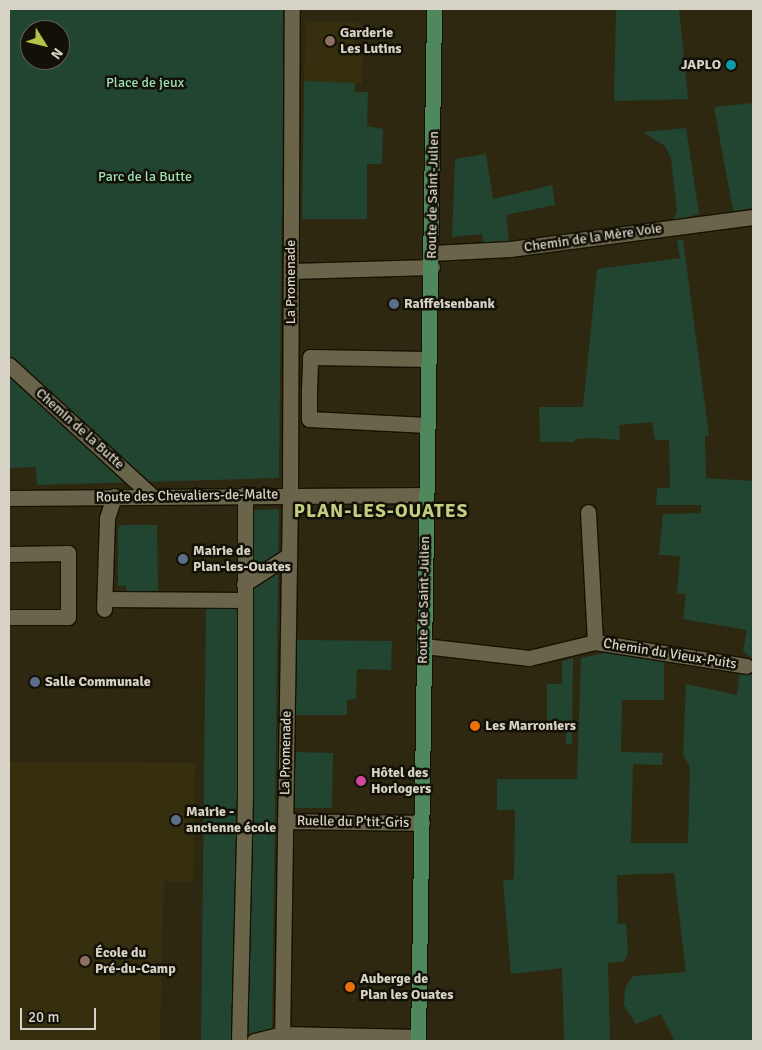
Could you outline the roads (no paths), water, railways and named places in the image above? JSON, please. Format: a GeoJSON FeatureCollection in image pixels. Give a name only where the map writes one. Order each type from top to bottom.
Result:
{"type":"FeatureCollection","features":[{"type":"Feature","properties":{"kind":"main road","name":"Route de Saint-Julien"},"geometry":{"type":"LineString","coordinates":[[418,1039],[427,425],[432,260],[434,9]]}},
{"type":"Feature","properties":{"kind":"street","name":"La Promenade"},"geometry":{"type":"LineString","coordinates":[[282,1038],[290,494],[292,9]]}},
{"type":"Feature","properties":{"kind":"street","name":"Chemin de la Mère Voie"},"geometry":{"type":"LineString","coordinates":[[291,271],[432,260],[753,216]]}},
{"type":"Feature","properties":{"kind":"street"},"geometry":{"type":"LineString","coordinates":[[427,425],[308,419],[310,357],[429,359]]}},
{"type":"Feature","properties":{"kind":"street","name":"Chemin de la Butte"},"geometry":{"type":"LineString","coordinates":[[9,364],[151,495]]}},
{"type":"Feature","properties":{"kind":"street"},"geometry":{"type":"LineString","coordinates":[[239,1041],[245,797],[244,494]]}},
{"type":"Feature","properties":{"kind":"street","name":"Route des Chevaliers-de-Malte"},"geometry":{"type":"LineString","coordinates":[[9,498],[244,494],[426,494]]}},
{"type":"Feature","properties":{"kind":"street"},"geometry":{"type":"LineString","coordinates":[[114,496],[107,518],[104,604],[244,600]]}},
{"type":"Feature","properties":{"kind":"street","name":"Chemin du Vieux-Puits"},"geometry":{"type":"LineString","coordinates":[[588,512],[595,642]]}},
{"type":"Feature","properties":{"kind":"street"},"geometry":{"type":"LineString","coordinates":[[9,554],[68,553],[68,617],[9,617]]}},
{"type":"Feature","properties":{"kind":"street"},"geometry":{"type":"LineString","coordinates":[[244,584],[288,555]]}},
{"type":"Feature","properties":{"kind":"street","name":"Chemin du Vieux-Puits"},"geometry":{"type":"LineString","coordinates":[[424,646],[529,658],[595,642],[746,666]]}},
{"type":"Feature","properties":{"kind":"street","name":"Ruelle du P'tit-Gris"},"geometry":{"type":"LineString","coordinates":[[285,821],[422,823]]}},
{"type":"Feature","properties":{"kind":"street"},"geometry":{"type":"LineString","coordinates":[[254,1041],[282,1038],[418,1039]]}},
{"type":"Feature","properties":{"kind":"place","name":"Garderie Les Lutins"},"geometry":{"type":"Point","coordinates":[330,41]}},
{"type":"Feature","properties":{"kind":"place","name":"JAPLO"},"geometry":{"type":"Point","coordinates":[731,65]}},
{"type":"Feature","properties":{"kind":"place","name":"Raiffeisenbank"},"geometry":{"type":"Point","coordinates":[394,304]}},
{"type":"Feature","properties":{"kind":"place","name":"Mairie de Plan-les-Ouates"},"geometry":{"type":"Point","coordinates":[183,559]}},
{"type":"Feature","properties":{"kind":"place","name":"Salle Communale"},"geometry":{"type":"Point","coordinates":[35,682]}},
{"type":"Feature","properties":{"kind":"place","name":"Les Marroniers"},"geometry":{"type":"Point","coordinates":[475,726]}},
{"type":"Feature","properties":{"kind":"place","name":"Hôtel des Horlogers"},"geometry":{"type":"Point","coordinates":[361,781]}},
{"type":"Feature","properties":{"kind":"place","name":"Mairie - ancienne école"},"geometry":{"type":"Point","coordinates":[176,820]}},
{"type":"Feature","properties":{"kind":"place","name":"École du Pré-du-Camp"},"geometry":{"type":"Point","coordinates":[85,961]}},
{"type":"Feature","properties":{"kind":"place","name":"Auberge de Plan les Ouates"},"geometry":{"type":"Point","coordinates":[350,987]}},
{"type":"Feature","properties":{"kind":"district","name":"PLAN-LES-OUATES"},"geometry":{"type":"Point","coordinates":[381,512]}},
{"type":"Feature","properties":{"kind":"park label","name":"Place de jeux"},"geometry":{"type":"Point","coordinates":[145,83]}},
{"type":"Feature","properties":{"kind":"park label","name":"Parc de la Butte"},"geometry":{"type":"Point","coordinates":[145,177]}}]}
